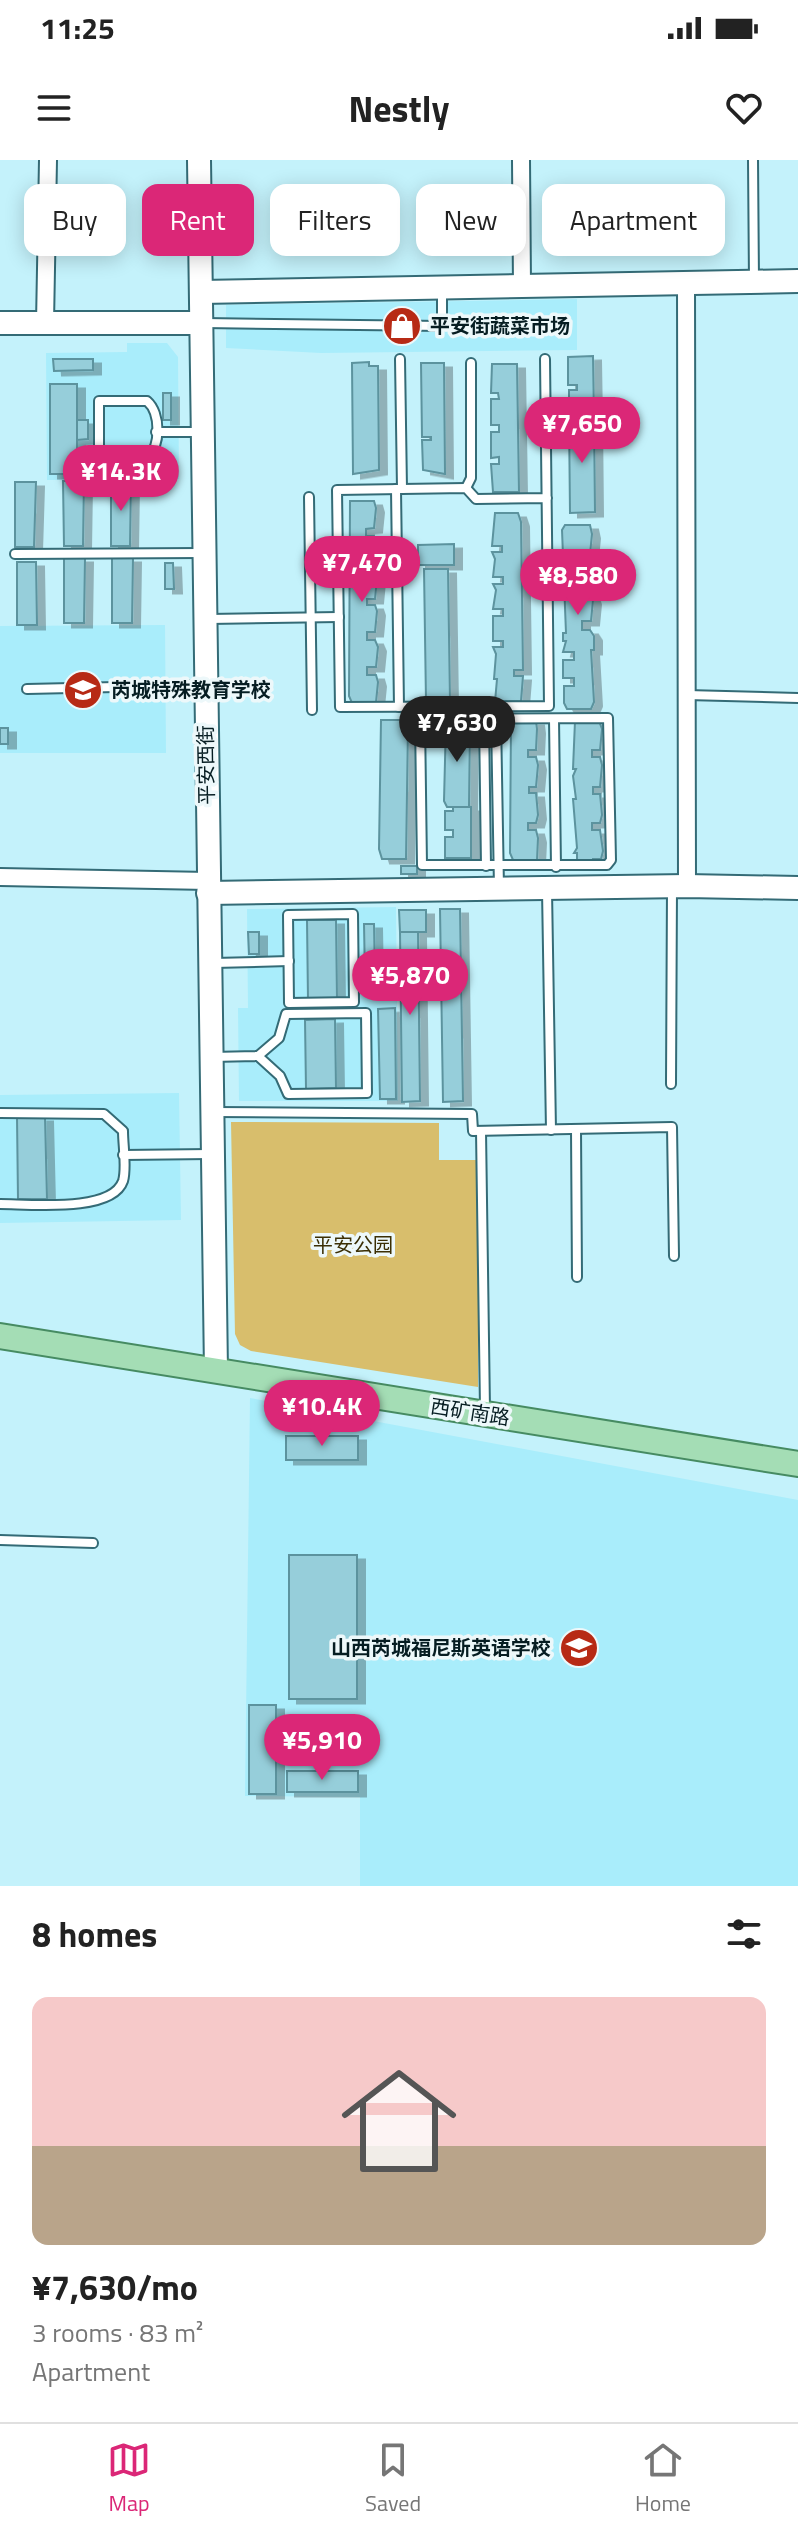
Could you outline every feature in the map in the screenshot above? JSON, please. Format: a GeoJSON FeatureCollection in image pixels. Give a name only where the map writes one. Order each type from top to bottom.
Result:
{"type":"FeatureCollection","features":[{"type":"Feature","properties":{"kind":"main road","name":"西矿南路"},"geometry":{"type":"LineString","coordinates":[[0,1336],[798,1464]]}},
{"type":"Feature","properties":{"kind":"street"},"geometry":{"type":"LineString","coordinates":[[45,323],[48,160]]}},
{"type":"Feature","properties":{"kind":"street","name":"平安西街"},"geometry":{"type":"LineString","coordinates":[[199,160],[216,1371]]}},
{"type":"Feature","properties":{"kind":"street"},"geometry":{"type":"LineString","coordinates":[[521,160],[522,286]]}},
{"type":"Feature","properties":{"kind":"street"},"geometry":{"type":"LineString","coordinates":[[201,292],[798,281]]}},
{"type":"Feature","properties":{"kind":"street"},"geometry":{"type":"LineString","coordinates":[[679,886],[686,695],[686,283]]}},
{"type":"Feature","properties":{"kind":"street"},"geometry":{"type":"LineString","coordinates":[[0,323],[201,323]]}},
{"type":"Feature","properties":{"kind":"street"},"geometry":{"type":"LineString","coordinates":[[0,877],[208,887],[552,877],[679,886],[798,888]]}},
{"type":"Feature","properties":{"kind":"lane"},"geometry":{"type":"LineString","coordinates":[[753,160],[754,282]]}},
{"type":"Feature","properties":{"kind":"lane"},"geometry":{"type":"LineString","coordinates":[[201,323],[442,326],[442,288]]}},
{"type":"Feature","properties":{"kind":"lane"},"geometry":{"type":"LineString","coordinates":[[399,707],[400,359]]}},
{"type":"Feature","properties":{"kind":"lane"},"geometry":{"type":"LineString","coordinates":[[545,359],[547,498],[549,706],[340,707],[337,490],[466,488],[476,499],[547,498]]}},
{"type":"Feature","properties":{"kind":"lane"},"geometry":{"type":"LineString","coordinates":[[466,488],[471,478],[471,363]]}},
{"type":"Feature","properties":{"kind":"lane"},"geometry":{"type":"LineString","coordinates":[[99,401],[147,401],[156,412],[156,432],[156,449],[147,458],[99,459],[99,401]]}},
{"type":"Feature","properties":{"kind":"lane"},"geometry":{"type":"LineString","coordinates":[[156,432],[202,432]]}},
{"type":"Feature","properties":{"kind":"lane"},"geometry":{"type":"LineString","coordinates":[[309,497],[312,710]]}},
{"type":"Feature","properties":{"kind":"lane"},"geometry":{"type":"LineString","coordinates":[[15,554],[203,553]]}},
{"type":"Feature","properties":{"kind":"lane"},"geometry":{"type":"LineString","coordinates":[[204,619],[339,617]]}},
{"type":"Feature","properties":{"kind":"lane"},"geometry":{"type":"LineString","coordinates":[[27,689],[205,685]]}},
{"type":"Feature","properties":{"kind":"lane"},"geometry":{"type":"LineString","coordinates":[[686,695],[798,698]]}},
{"type":"Feature","properties":{"kind":"lane"},"geometry":{"type":"LineString","coordinates":[[498,877],[486,866],[422,865],[420,719],[608,718],[611,860],[607,865],[552,877]]}},
{"type":"Feature","properties":{"kind":"lane"},"geometry":{"type":"LineString","coordinates":[[484,719],[486,866]]}},
{"type":"Feature","properties":{"kind":"lane"},"geometry":{"type":"LineString","coordinates":[[496,719],[498,877]]}},
{"type":"Feature","properties":{"kind":"lane"},"geometry":{"type":"LineString","coordinates":[[551,1130],[554,719]]}},
{"type":"Feature","properties":{"kind":"lane"},"geometry":{"type":"LineString","coordinates":[[671,1084],[679,886]]}},
{"type":"Feature","properties":{"kind":"lane"},"geometry":{"type":"LineString","coordinates":[[353,914],[354,1002],[289,1003],[289,961],[288,915],[353,914]]}},
{"type":"Feature","properties":{"kind":"lane"},"geometry":{"type":"LineString","coordinates":[[209,963],[289,961]]}},
{"type":"Feature","properties":{"kind":"lane"},"geometry":{"type":"LineString","coordinates":[[211,1057],[258,1056],[279,1038],[286,1014],[366,1013],[367,1093],[288,1094],[280,1076],[258,1056]]}},
{"type":"Feature","properties":{"kind":"lane"},"geometry":{"type":"LineString","coordinates":[[212,1112],[472,1114],[473,1131],[672,1127],[674,1256]]}},
{"type":"Feature","properties":{"kind":"lane"},"geometry":{"type":"LineString","coordinates":[[0,1113],[104,1114],[123,1131],[124,1179],[115,1193],[101,1201],[0,1204]]}},
{"type":"Feature","properties":{"kind":"lane"},"geometry":{"type":"LineString","coordinates":[[576,1129],[577,1277]]}},
{"type":"Feature","properties":{"kind":"lane"},"geometry":{"type":"LineString","coordinates":[[481,1131],[485,1414]]}},
{"type":"Feature","properties":{"kind":"lane"},"geometry":{"type":"LineString","coordinates":[[123,1155],[213,1154]]}},
{"type":"Feature","properties":{"kind":"lane"},"geometry":{"type":"LineString","coordinates":[[0,1540],[93,1543]]}},
{"type":"Feature","properties":{"kind":"shaded area","name":"平安街蔬菜市场"},"geometry":{"type":"Polygon","coordinates":[[[577,299],[577,350],[321,353],[226,348],[226,305],[577,299]]]}},
{"type":"Feature","properties":{"kind":"shaded area"},"geometry":{"type":"Polygon","coordinates":[[[127,343],[167,343],[178,357],[179,479],[47,480],[46,353],[127,352],[127,343]]]}},
{"type":"Feature","properties":{"kind":"shaded area","name":"芮城特殊教育学校"},"geometry":{"type":"Polygon","coordinates":[[[165,625],[166,753],[0,753],[0,626],[165,625]]]}},
{"type":"Feature","properties":{"kind":"shaded area"},"geometry":{"type":"Polygon","coordinates":[[[396,907],[398,1101],[239,1101],[238,1008],[248,1008],[247,909],[396,907]]]}},
{"type":"Feature","properties":{"kind":"shaded area"},"geometry":{"type":"Polygon","coordinates":[[[179,1093],[181,1220],[0,1223],[0,1095],[179,1093]]]}},
{"type":"Feature","properties":{"kind":"shaded area","name":"山西芮城福尼斯英语学校"},"geometry":{"type":"Polygon","coordinates":[[[250,1398],[798,1500],[798,1886],[360,1886],[360,1797],[245,1796],[250,1398]]]}},
{"type":"Feature","properties":{"kind":"green space","name":"平安公园"},"geometry":{"type":"Polygon","coordinates":[[[231,1122],[439,1123],[439,1160],[478,1160],[478,1387],[251,1351],[240,1345],[235,1334],[231,1122]]]}},
{"type":"Feature","properties":{"kind":"building"},"geometry":{"type":"Polygon","coordinates":[[[593,356],[594,417],[569,417],[569,390],[577,390],[577,385],[568,385],[568,357],[593,356]]]}},
{"type":"Feature","properties":{"kind":"building"},"geometry":{"type":"Polygon","coordinates":[[[53,359],[93,359],[93,370],[54,371],[53,359]]]}},
{"type":"Feature","properties":{"kind":"building"},"geometry":{"type":"Polygon","coordinates":[[[369,362],[369,366],[378,366],[379,470],[353,474],[352,363],[369,362]]]}},
{"type":"Feature","properties":{"kind":"building"},"geometry":{"type":"Polygon","coordinates":[[[421,363],[444,363],[445,474],[423,470],[422,440],[431,440],[431,437],[422,437],[421,363]]]}},
{"type":"Feature","properties":{"kind":"building"},"geometry":{"type":"Polygon","coordinates":[[[492,364],[517,364],[519,492],[493,492],[491,464],[499,464],[499,457],[491,458],[491,432],[499,432],[499,425],[491,425],[491,399],[499,399],[498,393],[491,393],[492,364]]]}},
{"type":"Feature","properties":{"kind":"building"},"geometry":{"type":"Polygon","coordinates":[[[50,384],[77,384],[77,474],[50,474],[50,384]]]}},
{"type":"Feature","properties":{"kind":"building"},"geometry":{"type":"Polygon","coordinates":[[[163,393],[171,393],[171,420],[163,420],[163,393]]]}},
{"type":"Feature","properties":{"kind":"building"},"geometry":{"type":"Polygon","coordinates":[[[569,417],[594,417],[595,512],[570,513],[569,417]]]}},
{"type":"Feature","properties":{"kind":"building"},"geometry":{"type":"Polygon","coordinates":[[[77,420],[88,420],[88,439],[77,440],[77,420]]]}},
{"type":"Feature","properties":{"kind":"building"},"geometry":{"type":"Polygon","coordinates":[[[63,481],[84,481],[83,546],[64,546],[63,481]]]}},
{"type":"Feature","properties":{"kind":"building"},"geometry":{"type":"Polygon","coordinates":[[[111,481],[131,481],[130,546],[111,546],[111,481]]]}},
{"type":"Feature","properties":{"kind":"building"},"geometry":{"type":"Polygon","coordinates":[[[15,482],[36,482],[34,547],[15,547],[15,482]]]}},
{"type":"Feature","properties":{"kind":"building"},"geometry":{"type":"Polygon","coordinates":[[[350,501],[374,501],[376,508],[374,528],[366,529],[366,536],[374,536],[377,542],[375,563],[366,563],[366,572],[375,572],[377,578],[375,599],[367,599],[367,605],[375,605],[377,611],[375,632],[367,632],[367,640],[375,640],[378,647],[376,667],[367,667],[367,675],[376,675],[378,682],[376,702],[352,703],[349,696],[350,501]]]}},
{"type":"Feature","properties":{"kind":"building"},"geometry":{"type":"Polygon","coordinates":[[[495,513],[518,513],[521,522],[523,670],[514,670],[514,676],[523,676],[521,701],[495,702],[497,679],[494,679],[496,654],[493,647],[503,647],[503,641],[493,641],[493,616],[503,616],[503,609],[493,609],[496,590],[493,584],[503,584],[503,577],[493,577],[495,559],[492,552],[502,552],[502,546],[492,546],[495,513]]]}},
{"type":"Feature","properties":{"kind":"building"},"geometry":{"type":"Polygon","coordinates":[[[565,525],[590,525],[592,534],[590,554],[581,554],[582,561],[590,561],[593,567],[591,588],[582,588],[582,594],[591,594],[593,600],[591,621],[582,621],[582,630],[590,630],[594,636],[594,650],[591,650],[594,702],[591,709],[567,709],[564,703],[564,686],[574,686],[574,678],[563,678],[563,660],[574,660],[574,652],[563,652],[566,641],[563,641],[563,633],[566,633],[562,530],[565,525]]]}},
{"type":"Feature","properties":{"kind":"building"},"geometry":{"type":"Polygon","coordinates":[[[454,544],[454,565],[418,565],[418,545],[454,544]]]}},
{"type":"Feature","properties":{"kind":"building"},"geometry":{"type":"Polygon","coordinates":[[[64,558],[85,558],[84,623],[64,623],[64,558]]]}},
{"type":"Feature","properties":{"kind":"building"},"geometry":{"type":"Polygon","coordinates":[[[112,558],[133,558],[132,623],[112,623],[112,558]]]}},
{"type":"Feature","properties":{"kind":"building"},"geometry":{"type":"Polygon","coordinates":[[[17,562],[36,562],[37,625],[17,625],[17,562]]]}},
{"type":"Feature","properties":{"kind":"building"},"geometry":{"type":"Polygon","coordinates":[[[165,563],[173,563],[174,589],[165,589],[165,563]]]}},
{"type":"Feature","properties":{"kind":"building"},"geometry":{"type":"Polygon","coordinates":[[[424,569],[448,569],[450,701],[426,701],[424,569]]]}},
{"type":"Feature","properties":{"kind":"building"},"geometry":{"type":"Polygon","coordinates":[[[381,720],[405,720],[408,726],[406,859],[382,859],[379,849],[381,720]]]}},
{"type":"Feature","properties":{"kind":"building"},"geometry":{"type":"Polygon","coordinates":[[[446,721],[468,721],[470,727],[469,807],[447,807],[444,801],[446,721]]]}},
{"type":"Feature","properties":{"kind":"building"},"geometry":{"type":"Polygon","coordinates":[[[511,721],[536,721],[536,750],[528,750],[528,757],[536,757],[538,765],[536,787],[529,787],[529,793],[536,793],[538,815],[536,823],[528,823],[528,830],[536,830],[537,860],[513,860],[510,853],[511,721]]]}},
{"type":"Feature","properties":{"kind":"building"},"geometry":{"type":"Polygon","coordinates":[[[575,721],[599,721],[602,729],[600,750],[592,750],[592,757],[600,757],[602,765],[600,787],[593,787],[593,794],[600,794],[602,815],[600,823],[592,823],[592,830],[600,830],[603,851],[601,859],[593,859],[593,863],[577,864],[577,853],[574,853],[577,848],[573,799],[576,799],[573,776],[576,769],[573,769],[575,721]]]}},
{"type":"Feature","properties":{"kind":"building"},"geometry":{"type":"Polygon","coordinates":[[[0,728],[8,728],[8,744],[0,744],[0,728]]]}},
{"type":"Feature","properties":{"kind":"building"},"geometry":{"type":"Polygon","coordinates":[[[453,807],[471,807],[471,858],[445,858],[445,837],[453,837],[453,830],[445,830],[445,811],[453,811],[453,807]]]}},
{"type":"Feature","properties":{"kind":"building"},"geometry":{"type":"Polygon","coordinates":[[[401,866],[417,866],[417,874],[401,874],[401,866]]]}},
{"type":"Feature","properties":{"kind":"building"},"geometry":{"type":"Polygon","coordinates":[[[440,909],[460,909],[463,1101],[443,1102],[440,909]]]}},
{"type":"Feature","properties":{"kind":"building"},"geometry":{"type":"Polygon","coordinates":[[[399,910],[426,910],[426,932],[400,932],[399,910]]]}},
{"type":"Feature","properties":{"kind":"building"},"geometry":{"type":"Polygon","coordinates":[[[307,920],[336,920],[337,999],[308,1000],[307,920]]]}},
{"type":"Feature","properties":{"kind":"building"},"geometry":{"type":"Polygon","coordinates":[[[364,924],[374,924],[375,979],[365,979],[364,924]]]}},
{"type":"Feature","properties":{"kind":"building"},"geometry":{"type":"Polygon","coordinates":[[[248,932],[259,932],[259,954],[249,954],[248,932]]]}},
{"type":"Feature","properties":{"kind":"building"},"geometry":{"type":"Polygon","coordinates":[[[400,932],[418,932],[420,1101],[402,1102],[400,932]]]}},
{"type":"Feature","properties":{"kind":"building"},"geometry":{"type":"Polygon","coordinates":[[[395,1008],[396,1099],[380,1099],[378,1009],[395,1008]]]}},
{"type":"Feature","properties":{"kind":"building"},"geometry":{"type":"Polygon","coordinates":[[[335,1019],[336,1088],[306,1089],[305,1020],[335,1019]]]}},
{"type":"Feature","properties":{"kind":"building"},"geometry":{"type":"Polygon","coordinates":[[[17,1117],[45,1117],[47,1199],[18,1199],[17,1117]]]}},
{"type":"Feature","properties":{"kind":"building"},"geometry":{"type":"Polygon","coordinates":[[[286,1436],[358,1436],[358,1460],[286,1460],[286,1436]]]}},
{"type":"Feature","properties":{"kind":"building"},"geometry":{"type":"Polygon","coordinates":[[[289,1555],[357,1555],[357,1699],[289,1699],[289,1555]]]}},
{"type":"Feature","properties":{"kind":"building"},"geometry":{"type":"Polygon","coordinates":[[[249,1705],[276,1705],[276,1794],[249,1794],[249,1705]]]}},
{"type":"Feature","properties":{"kind":"building"},"geometry":{"type":"Polygon","coordinates":[[[287,1771],[358,1771],[358,1792],[287,1792],[287,1771]]]}},
{"type":"Feature","properties":{"kind":"place","name":"平安街蔬菜市场"},"geometry":{"type":"Point","coordinates":[402,326]}},
{"type":"Feature","properties":{"kind":"place","name":"芮城特殊教育学校"},"geometry":{"type":"Point","coordinates":[83,690]}},
{"type":"Feature","properties":{"kind":"place","name":"山西芮城福尼斯英语学校"},"geometry":{"type":"Point","coordinates":[579,1648]}}]}
